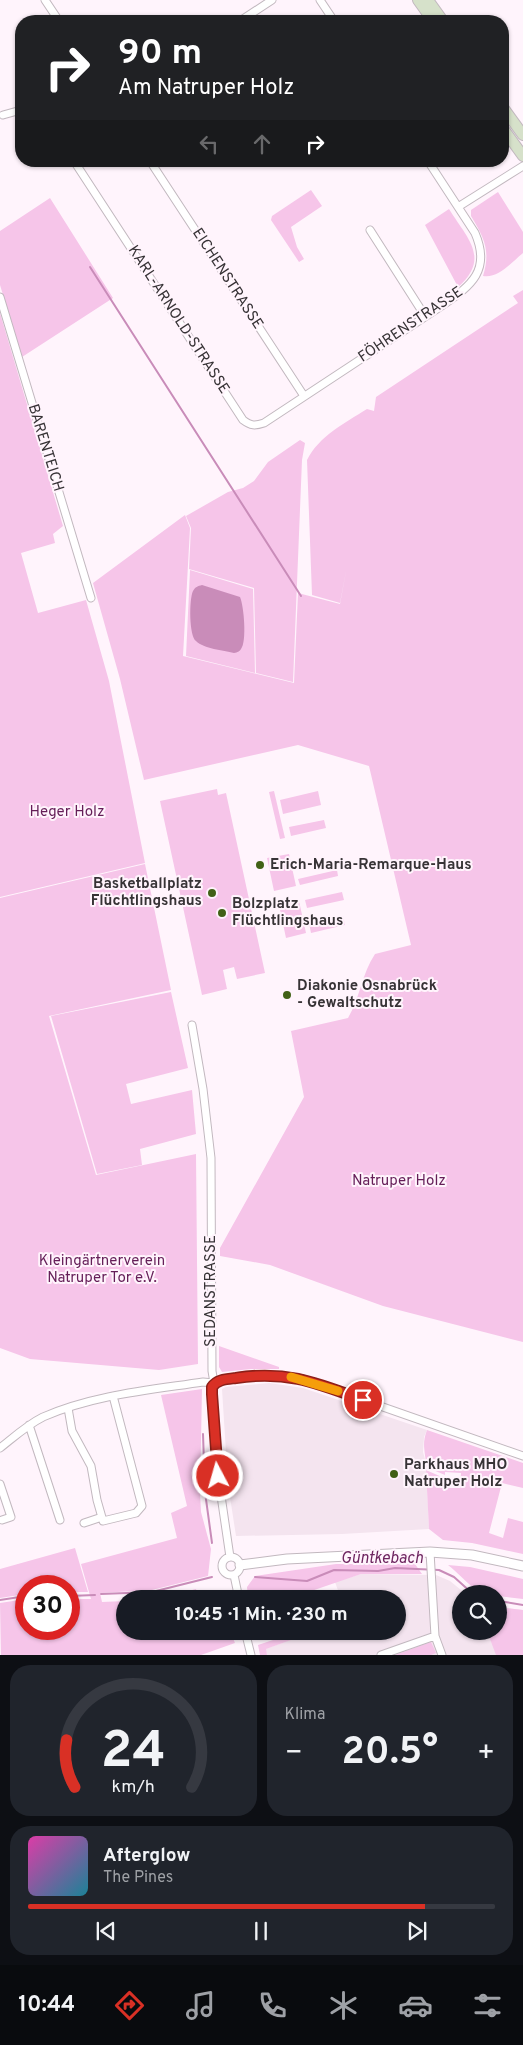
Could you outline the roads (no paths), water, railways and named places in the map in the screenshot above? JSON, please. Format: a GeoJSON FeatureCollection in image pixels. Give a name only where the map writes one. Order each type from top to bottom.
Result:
{"type":"FeatureCollection","features":[{"type":"Feature","properties":{"kind":"main road"},"geometry":{"type":"LineString","coordinates":[[418,0],[429,15]]}},
{"type":"Feature","properties":{"kind":"main road"},"geometry":{"type":"LineString","coordinates":[[428,0],[439,15]]}},
{"type":"Feature","properties":{"kind":"main road"},"geometry":{"type":"LineString","coordinates":[[509,116],[523,135]]}},
{"type":"Feature","properties":{"kind":"main road"},"geometry":{"type":"LineString","coordinates":[[509,137],[523,156]]}},
{"type":"Feature","properties":{"kind":"street"},"geometry":{"type":"LineString","coordinates":[[45,0],[55,15]]}},
{"type":"Feature","properties":{"kind":"street"},"geometry":{"type":"LineString","coordinates":[[249,15],[272,0]]}},
{"type":"Feature","properties":{"kind":"street"},"geometry":{"type":"LineString","coordinates":[[320,0],[330,15]]}},
{"type":"Feature","properties":{"kind":"street"},"geometry":{"type":"LineString","coordinates":[[3,115],[15,112]]}},
{"type":"Feature","properties":{"kind":"street"},"geometry":{"type":"LineString","coordinates":[[458,207],[523,166]]}},
{"type":"Feature","properties":{"kind":"street","name":"KARL-ARNOLD-STRASSE"},"geometry":{"type":"LineString","coordinates":[[78,167],[243,420],[250,425],[257,426],[304,396]]}},
{"type":"Feature","properties":{"kind":"street","name":"EICHENSTRASSE"},"geometry":{"type":"LineString","coordinates":[[154,167],[304,396]]}},
{"type":"Feature","properties":{"kind":"street","name":"FÖHRENSTRASSE"},"geometry":{"type":"LineString","coordinates":[[304,396],[467,287],[478,273],[481,255],[480,244],[475,233],[432,167]]}},
{"type":"Feature","properties":{"kind":"street"},"geometry":{"type":"LineString","coordinates":[[370,230],[425,316]]}},
{"type":"Feature","properties":{"kind":"street","name":"BARENTEICH"},"geometry":{"type":"LineString","coordinates":[[0,297],[91,598]]}},
{"type":"Feature","properties":{"kind":"street","name":"SEDANSTRASSE"},"geometry":{"type":"LineString","coordinates":[[192,1025],[203,1089],[211,1158],[212,1370],[214,1383],[212,1394],[216,1449],[230,1557],[223,1561],[222,1568],[226,1574],[234,1575],[236,1590]]}},
{"type":"Feature","properties":{"kind":"street"},"geometry":{"type":"LineString","coordinates":[[0,1448],[42,1418],[68,1408],[113,1396],[203,1382],[214,1383],[222,1380],[269,1375],[303,1379],[523,1456]]}},
{"type":"Feature","properties":{"kind":"street"},"geometry":{"type":"LineString","coordinates":[[68,1408],[72,1431],[91,1466],[103,1522],[136,1512],[142,1506],[113,1396]]}},
{"type":"Feature","properties":{"kind":"street"},"geometry":{"type":"LineString","coordinates":[[29,1426],[60,1520]]}},
{"type":"Feature","properties":{"kind":"street"},"geometry":{"type":"LineString","coordinates":[[0,1484],[11,1517],[2,1520]]}},
{"type":"Feature","properties":{"kind":"street"},"geometry":{"type":"LineString","coordinates":[[84,1523],[102,1516]]}},
{"type":"Feature","properties":{"kind":"street"},"geometry":{"type":"LineString","coordinates":[[240,1565],[286,1559],[430,1552],[472,1555],[523,1566]]}},
{"type":"Feature","properties":{"kind":"street"},"geometry":{"type":"LineString","coordinates":[[430,1552],[435,1636],[442,1655]]}},
{"type":"Feature","properties":{"kind":"street"},"geometry":{"type":"LineString","coordinates":[[230,1557],[237,1558],[240,1565],[240,1570],[234,1575]]}},
{"type":"Feature","properties":{"kind":"street"},"geometry":{"type":"LineString","coordinates":[[381,1655],[435,1636]]}},
{"type":"Feature","properties":{"kind":"street"},"geometry":{"type":"LineString","coordinates":[[247,1640],[251,1655]]}},
{"type":"Feature","properties":{"kind":"waterway"},"geometry":{"type":"LineString","coordinates":[[90,267],[301,596]]}},
{"type":"Feature","properties":{"kind":"waterway"},"geometry":{"type":"LineString","coordinates":[[203,1434],[205,1492],[212,1543]]}},
{"type":"Feature","properties":{"kind":"waterway","name":"Güntkebach"},"geometry":{"type":"LineString","coordinates":[[255,1577],[307,1581],[334,1570],[378,1571],[395,1568],[439,1570],[454,1577],[463,1585]]}},
{"type":"Feature","properties":{"kind":"waterway","name":"Güntkebach"},"geometry":{"type":"LineString","coordinates":[[101,1594],[152,1592],[212,1577]]}},
{"type":"Feature","properties":{"kind":"waterway","name":"Güntkebach"},"geometry":{"type":"LineString","coordinates":[[80,1596],[95,1595]]}},
{"type":"Feature","properties":{"kind":"waterway","name":"Güntkebach"},"geometry":{"type":"LineString","coordinates":[[0,1600],[15,1598]]}},
{"type":"Feature","properties":{"kind":"waterway","name":"Güntkebach"},"geometry":{"type":"LineString","coordinates":[[507,1602],[523,1605]]}},
{"type":"Feature","properties":{"kind":"place","name":"Erich-Maria-Remarque-Haus"},"geometry":{"type":"Point","coordinates":[260,865]}},
{"type":"Feature","properties":{"kind":"place","name":"Basketballplatz Flüchtlingshaus"},"geometry":{"type":"Point","coordinates":[212,893]}},
{"type":"Feature","properties":{"kind":"place","name":"Bolzplatz Flüchtlingshaus"},"geometry":{"type":"Point","coordinates":[222,913]}},
{"type":"Feature","properties":{"kind":"place","name":"Diakonie Osnabrück - Gewaltschutz"},"geometry":{"type":"Point","coordinates":[287,995]}},
{"type":"Feature","properties":{"kind":"place","name":"Parkhaus MHO Natruper Holz"},"geometry":{"type":"Point","coordinates":[394,1474]}},
{"type":"Feature","properties":{"kind":"park label","name":"Heger Holz"},"geometry":{"type":"Point","coordinates":[67,812]}},
{"type":"Feature","properties":{"kind":"park label","name":"Natruper Holz"},"geometry":{"type":"Point","coordinates":[399,1181]}},
{"type":"Feature","properties":{"kind":"park label","name":"Kleingärtnerverein Natruper Tor e.V."},"geometry":{"type":"Point","coordinates":[102,1270]}}]}
